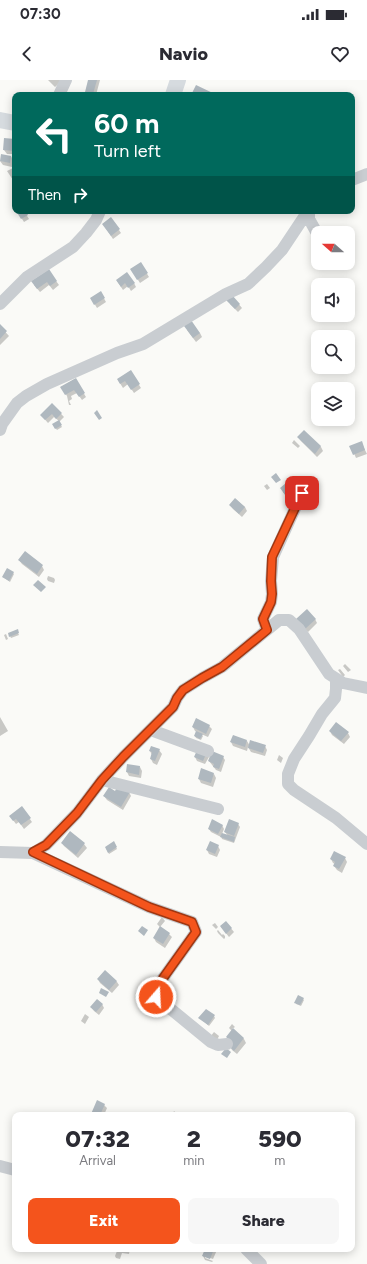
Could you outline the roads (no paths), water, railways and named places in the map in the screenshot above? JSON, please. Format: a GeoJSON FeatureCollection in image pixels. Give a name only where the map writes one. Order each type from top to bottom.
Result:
{"type":"FeatureCollection","features":[{"type":"Feature","properties":{"kind":"main road"},"geometry":{"type":"LineString","coordinates":[[174,92],[178,80]]}},
{"type":"Feature","properties":{"kind":"main road"},"geometry":{"type":"LineString","coordinates":[[0,120],[12,122]]}},
{"type":"Feature","properties":{"kind":"street"},"geometry":{"type":"LineString","coordinates":[[60,92],[66,80]]}},
{"type":"Feature","properties":{"kind":"street"},"geometry":{"type":"LineString","coordinates":[[355,179],[367,174]]}},
{"type":"Feature","properties":{"kind":"street"},"geometry":{"type":"LineString","coordinates":[[0,304],[27,277],[73,247],[86,233],[99,214]]}},
{"type":"Feature","properties":{"kind":"street"},"geometry":{"type":"LineString","coordinates":[[0,430],[2,424],[17,404],[31,393],[117,353],[143,344],[226,294],[248,284],[282,250],[306,214]]}},
{"type":"Feature","properties":{"kind":"street"},"geometry":{"type":"LineString","coordinates":[[309,214],[314,226]]}},
{"type":"Feature","properties":{"kind":"street"},"geometry":{"type":"LineString","coordinates":[[267,630],[263,619],[271,602],[272,557],[302,493]]}},
{"type":"Feature","properties":{"kind":"street"},"geometry":{"type":"LineString","coordinates":[[33,852],[46,845],[77,813],[102,780],[173,707],[183,690],[222,667],[279,620],[289,620],[299,629],[329,674],[342,683],[367,688]]}},
{"type":"Feature","properties":{"kind":"street"},"geometry":{"type":"LineString","coordinates":[[336,679],[335,698],[322,714],[294,760],[288,774],[288,784],[294,790],[336,818],[367,844]]}},
{"type":"Feature","properties":{"kind":"street"},"geometry":{"type":"LineString","coordinates":[[151,730],[208,751]]}},
{"type":"Feature","properties":{"kind":"street"},"geometry":{"type":"LineString","coordinates":[[102,780],[218,809]]}},
{"type":"Feature","properties":{"kind":"street"},"geometry":{"type":"LineString","coordinates":[[0,852],[33,852],[149,907],[192,922],[196,932],[156,988],[156,997],[211,1042],[227,1044]]}},
{"type":"Feature","properties":{"kind":"street"},"geometry":{"type":"LineString","coordinates":[[0,1166],[12,1169]]}},
{"type":"Feature","properties":{"kind":"street"},"geometry":{"type":"LineString","coordinates":[[249,1252],[261,1264]]}}]}
